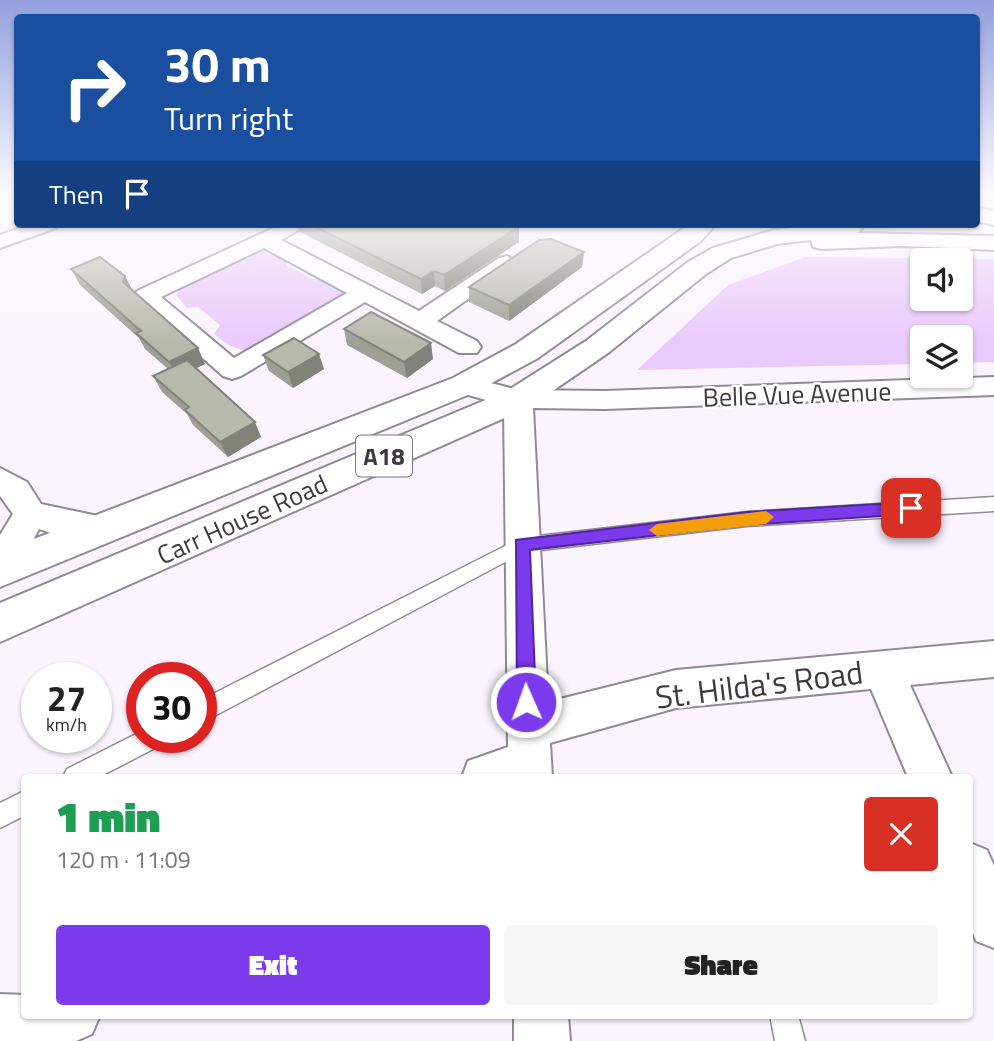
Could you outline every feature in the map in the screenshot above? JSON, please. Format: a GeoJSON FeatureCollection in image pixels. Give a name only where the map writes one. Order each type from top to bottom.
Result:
{"type":"FeatureCollection","features":[{"type":"Feature","properties":{"kind":"highway","name":"Carr House Road"},"geometry":{"type":"LineString","coordinates":[[0,570],[464,385],[527,351],[680,245]]}},
{"type":"Feature","properties":{"kind":"highway","name":"Carr House Road"},"geometry":{"type":"LineString","coordinates":[[0,623],[518,399],[597,347],[696,268],[743,245]]}},
{"type":"Feature","properties":{"kind":"highway"},"geometry":{"type":"LineString","coordinates":[[743,245],[754,245]]}},
{"type":"Feature","properties":{"kind":"street"},"geometry":{"type":"LineString","coordinates":[[254,245],[145,296],[232,370],[364,293]]}},
{"type":"Feature","properties":{"kind":"street"},"geometry":{"type":"LineString","coordinates":[[273,245],[468,347]]}},
{"type":"Feature","properties":{"kind":"street"},"geometry":{"type":"LineString","coordinates":[[419,322],[521,254]]}},
{"type":"Feature","properties":{"kind":"street"},"geometry":{"type":"LineString","coordinates":[[637,370],[642,400]]}},
{"type":"Feature","properties":{"kind":"street","name":"Belle Vue Avenue"},"geometry":{"type":"LineString","coordinates":[[464,385],[518,399],[642,400],[994,386]]}},
{"type":"Feature","properties":{"kind":"street"},"geometry":{"type":"LineString","coordinates":[[518,399],[529,756]]}},
{"type":"Feature","properties":{"kind":"street"},"geometry":{"type":"LineString","coordinates":[[0,480],[16,491],[30,514],[69,525],[105,529]]}},
{"type":"Feature","properties":{"kind":"street"},"geometry":{"type":"LineString","coordinates":[[0,559],[15,542],[30,514]]}},
{"type":"Feature","properties":{"kind":"street","name":"St. Hilda's Road"},"geometry":{"type":"LineString","coordinates":[[490,774],[676,690],[994,659]]}},
{"type":"Feature","properties":{"kind":"street"},"geometry":{"type":"LineString","coordinates":[[882,668],[929,774]]}},
{"type":"Feature","properties":{"kind":"street"},"geometry":{"type":"LineString","coordinates":[[541,1019],[542,1041]]}},
{"type":"Feature","properties":{"kind":"lane"},"geometry":{"type":"LineString","coordinates":[[217,704],[521,545],[747,519],[994,504]]}},
{"type":"Feature","properties":{"kind":"lane"},"geometry":{"type":"LineString","coordinates":[[81,774],[126,751]]}},
{"type":"Feature","properties":{"kind":"lane"},"geometry":{"type":"LineString","coordinates":[[0,816],[21,805]]}},
{"type":"Feature","properties":{"kind":"lane"},"geometry":{"type":"LineString","coordinates":[[785,1019],[790,1041]]}},
{"type":"Feature","properties":{"kind":"shaded area"},"geometry":{"type":"Polygon","coordinates":[[[270,249],[290,259],[286,265],[312,279],[324,275],[351,295],[329,309],[317,309],[282,328],[282,335],[247,350],[232,346],[214,334],[220,325],[198,307],[187,308],[176,295],[186,279],[195,279],[234,263],[234,258],[252,251],[270,249]]]}},
{"type":"Feature","properties":{"kind":"shaded area"},"geometry":{"type":"Polygon","coordinates":[[[805,257],[910,258],[910,311],[973,311],[973,259],[994,259],[994,362],[973,363],[973,325],[910,325],[910,364],[637,370],[728,285],[805,257]]]}},
{"type":"Feature","properties":{"kind":"building"},"geometry":{"type":"Polygon","coordinates":[[[351,245],[492,245],[444,275],[434,271],[421,279],[351,245]]]}},
{"type":"Feature","properties":{"kind":"building"},"geometry":{"type":"Polygon","coordinates":[[[532,245],[565,245],[584,252],[509,305],[469,287],[532,245]]]}},
{"type":"Feature","properties":{"kind":"building"},"geometry":{"type":"Polygon","coordinates":[[[100,257],[125,276],[123,282],[198,348],[169,362],[136,333],[141,331],[71,269],[100,257]]]}},
{"type":"Feature","properties":{"kind":"building"},"geometry":{"type":"Polygon","coordinates":[[[371,312],[431,343],[404,362],[344,329],[371,312]]]}},
{"type":"Feature","properties":{"kind":"building"},"geometry":{"type":"Polygon","coordinates":[[[294,338],[319,354],[288,372],[263,355],[294,338]]]}},
{"type":"Feature","properties":{"kind":"building"},"geometry":{"type":"Polygon","coordinates":[[[187,360],[255,422],[220,442],[185,410],[189,407],[153,376],[187,360]]]}},
{"type":"Feature","properties":{"kind":"slow traffic"},"geometry":{"type":"LineString","coordinates":[[657,530],[766,517]]}},
{"type":"Feature","properties":{"kind":"route"},"geometry":{"type":"LineString","coordinates":[[526,702],[521,545],[747,519],[911,508]]}}]}
